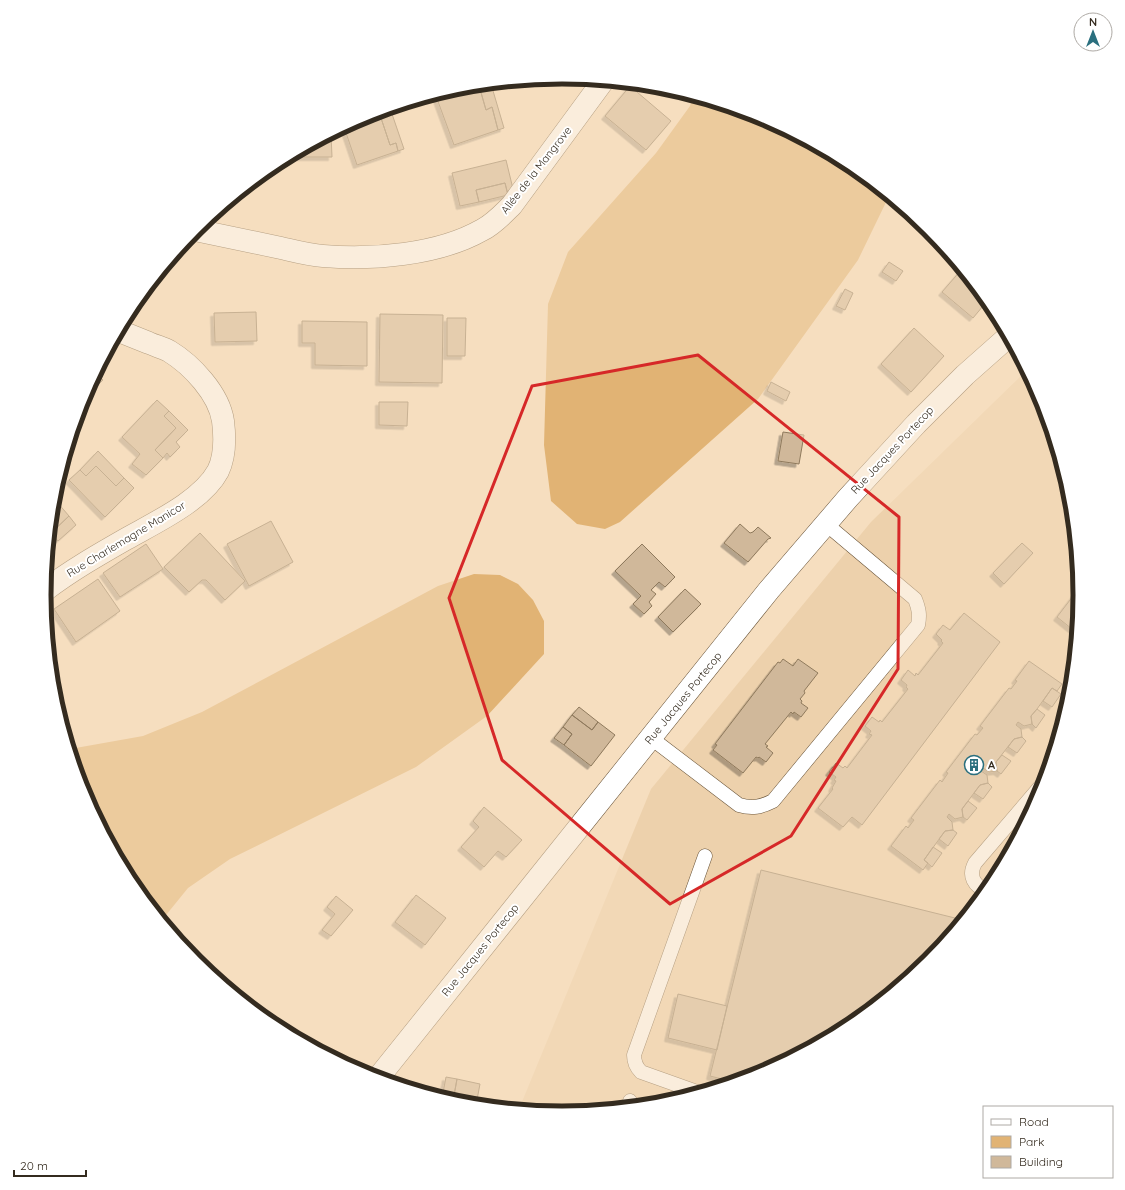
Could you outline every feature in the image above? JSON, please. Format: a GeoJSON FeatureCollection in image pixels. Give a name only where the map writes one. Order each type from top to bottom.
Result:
{"type":"FeatureCollection","features":[{"type":"Feature","properties":{"kind":"street","name":"Allée de la Mangrove"},"geometry":{"type":"LineString","coordinates":[[203,232],[321,256],[378,256],[414,253],[465,239],[483,230],[498,219],[512,205],[599,85]]}},
{"type":"Feature","properties":{"kind":"street","name":"Rue Charlemagne Manicor"},"geometry":{"type":"LineString","coordinates":[[51,585],[97,556],[181,508],[210,483],[218,471],[222,460],[224,444],[222,411],[214,396],[189,366],[168,350],[124,333]]}},
{"type":"Feature","properties":{"kind":"street","name":"Rue Jacques Portecop"},"geometry":{"type":"LineString","coordinates":[[382,1073],[769,590],[848,498],[916,424],[965,375],[1005,339]]}},
{"type":"Feature","properties":{"kind":"lane"},"geometry":{"type":"LineString","coordinates":[[651,738],[738,805],[747,808],[756,808],[764,805],[773,801],[918,625],[920,617],[919,608],[915,599],[826,524]]}},
{"type":"Feature","properties":{"kind":"lane"},"geometry":{"type":"LineString","coordinates":[[981,888],[973,879],[972,868],[1033,795]]}},
{"type":"Feature","properties":{"kind":"lane"},"geometry":{"type":"LineString","coordinates":[[693,1090],[641,1072],[634,1061],[634,1055],[705,856]]}},
{"type":"Feature","properties":{"kind":"highlighted area"},"geometry":{"type":"Polygon","coordinates":[[[698,355],[899,517],[898,669],[791,836],[670,904],[502,760],[449,598],[532,386],[698,355]]]}},
{"type":"Feature","properties":{"kind":"shaded area"},"geometry":{"type":"Polygon","coordinates":[[[1023,374],[1047,431],[1057,463],[1064,495],[1070,528],[1073,562],[1073,628],[1070,662],[1057,727],[1035,791],[1005,851],[988,879],[947,932],[900,980],[847,1020],[789,1054],[758,1068],[727,1079],[662,1097],[596,1105],[562,1106],[521,1104],[651,789],[871,522],[1023,374]]]}},
{"type":"Feature","properties":{"kind":"green space"},"geometry":{"type":"Polygon","coordinates":[[[692,100],[695,101],[758,122],[789,136],[847,170],[887,200],[858,260],[758,399],[620,522],[605,529],[577,524],[551,501],[544,445],[548,304],[568,252],[656,153],[690,106],[692,100]]]}},
{"type":"Feature","properties":{"kind":"green space"},"geometry":{"type":"Polygon","coordinates":[[[474,574],[500,575],[518,584],[533,600],[544,621],[544,654],[487,716],[416,767],[230,859],[188,888],[165,916],[137,879],[120,851],[90,791],[75,748],[143,736],[202,712],[438,586],[474,574]]]}},
{"type":"Feature","properties":{"kind":"building"},"geometry":{"type":"Polygon","coordinates":[[[628,88],[633,89],[671,121],[646,150],[605,116],[628,88]]]}},
{"type":"Feature","properties":{"kind":"building"},"geometry":{"type":"Polygon","coordinates":[[[492,89],[504,128],[498,130],[492,107],[486,110],[480,90],[492,89]]]}},
{"type":"Feature","properties":{"kind":"building"},"geometry":{"type":"Polygon","coordinates":[[[480,90],[486,110],[492,107],[498,130],[454,145],[437,99],[480,90]]]}},
{"type":"Feature","properties":{"kind":"building"},"geometry":{"type":"Polygon","coordinates":[[[392,113],[404,149],[398,151],[396,143],[390,145],[381,117],[392,113]]]}},
{"type":"Feature","properties":{"kind":"building"},"geometry":{"type":"Polygon","coordinates":[[[381,117],[390,145],[396,143],[398,151],[357,165],[346,132],[381,117]]]}},
{"type":"Feature","properties":{"kind":"building"},"geometry":{"type":"Polygon","coordinates":[[[331,139],[332,157],[299,157],[331,139]]]}},
{"type":"Feature","properties":{"kind":"building"},"geometry":{"type":"Polygon","coordinates":[[[506,160],[514,193],[508,195],[505,183],[476,190],[479,202],[460,206],[452,173],[506,160]]]}},
{"type":"Feature","properties":{"kind":"building"},"geometry":{"type":"Polygon","coordinates":[[[505,183],[508,195],[479,202],[476,190],[505,183]]]}},
{"type":"Feature","properties":{"kind":"building"},"geometry":{"type":"Polygon","coordinates":[[[889,262],[903,271],[896,281],[882,272],[889,262]]]}},
{"type":"Feature","properties":{"kind":"building"},"geometry":{"type":"Polygon","coordinates":[[[959,273],[984,305],[973,318],[942,292],[959,273]]]}},
{"type":"Feature","properties":{"kind":"building"},"geometry":{"type":"Polygon","coordinates":[[[845,289],[853,293],[845,310],[836,306],[845,289]]]}},
{"type":"Feature","properties":{"kind":"building"},"geometry":{"type":"Polygon","coordinates":[[[256,312],[257,341],[215,342],[214,313],[256,312]]]}},
{"type":"Feature","properties":{"kind":"building"},"geometry":{"type":"Polygon","coordinates":[[[380,314],[443,315],[442,383],[379,382],[380,314]]]}},
{"type":"Feature","properties":{"kind":"building"},"geometry":{"type":"Polygon","coordinates":[[[447,318],[466,318],[465,356],[447,356],[447,318]]]}},
{"type":"Feature","properties":{"kind":"building"},"geometry":{"type":"Polygon","coordinates":[[[302,321],[367,322],[367,366],[315,365],[315,343],[302,343],[302,321]]]}},
{"type":"Feature","properties":{"kind":"building"},"geometry":{"type":"Polygon","coordinates":[[[914,328],[944,356],[911,392],[881,364],[914,328]]]}},
{"type":"Feature","properties":{"kind":"building"},"geometry":{"type":"Polygon","coordinates":[[[100,377],[103,380],[95,388],[100,377]]]}},
{"type":"Feature","properties":{"kind":"building"},"geometry":{"type":"Polygon","coordinates":[[[771,382],[790,392],[786,401],[767,391],[771,382]]]}},
{"type":"Feature","properties":{"kind":"building"},"geometry":{"type":"Polygon","coordinates":[[[157,400],[169,411],[164,416],[176,428],[155,450],[163,458],[146,475],[132,464],[140,454],[122,437],[157,400]]]}},
{"type":"Feature","properties":{"kind":"building"},"geometry":{"type":"Polygon","coordinates":[[[379,402],[408,402],[407,426],[379,425],[379,402]]]}},
{"type":"Feature","properties":{"kind":"building"},"geometry":{"type":"Polygon","coordinates":[[[169,411],[188,430],[176,442],[180,447],[170,457],[167,453],[163,458],[155,450],[176,428],[164,416],[169,411]]]}},
{"type":"Feature","properties":{"kind":"building"},"geometry":{"type":"Polygon","coordinates":[[[783,432],[804,435],[799,464],[778,461],[783,432]]]}},
{"type":"Feature","properties":{"kind":"building"},"geometry":{"type":"Polygon","coordinates":[[[98,451],[124,478],[116,486],[96,466],[86,476],[80,470],[98,451]]]}},
{"type":"Feature","properties":{"kind":"building"},"geometry":{"type":"Polygon","coordinates":[[[96,466],[116,486],[124,478],[134,488],[105,517],[69,480],[80,470],[86,476],[96,466]]]}},
{"type":"Feature","properties":{"kind":"building"},"geometry":{"type":"Polygon","coordinates":[[[59,505],[69,516],[55,529],[59,505]]]}},
{"type":"Feature","properties":{"kind":"building"},"geometry":{"type":"Polygon","coordinates":[[[69,516],[76,525],[58,541],[54,537],[55,529],[69,516]]]}},
{"type":"Feature","properties":{"kind":"building"},"geometry":{"type":"Polygon","coordinates":[[[271,521],[293,562],[249,586],[227,544],[271,521]]]}},
{"type":"Feature","properties":{"kind":"building"},"geometry":{"type":"Polygon","coordinates":[[[740,524],[750,533],[758,527],[771,538],[768,539],[748,562],[724,543],[740,524]]]}},
{"type":"Feature","properties":{"kind":"building"},"geometry":{"type":"Polygon","coordinates":[[[200,533],[245,581],[225,600],[206,580],[202,580],[189,592],[164,567],[200,533]]]}},
{"type":"Feature","properties":{"kind":"building"},"geometry":{"type":"Polygon","coordinates":[[[1022,543],[1033,553],[1004,584],[993,573],[1022,543]]]}},
{"type":"Feature","properties":{"kind":"building"},"geometry":{"type":"Polygon","coordinates":[[[146,544],[163,569],[120,597],[103,573],[146,544]]]}},
{"type":"Feature","properties":{"kind":"building"},"geometry":{"type":"Polygon","coordinates":[[[642,544],[675,577],[665,587],[659,582],[651,590],[656,594],[649,602],[652,606],[644,614],[633,604],[641,596],[615,571],[642,544]]]}},
{"type":"Feature","properties":{"kind":"building"},"geometry":{"type":"Polygon","coordinates":[[[98,579],[120,611],[76,642],[54,609],[98,579]]]}},
{"type":"Feature","properties":{"kind":"building"},"geometry":{"type":"Polygon","coordinates":[[[685,589],[701,604],[673,632],[658,617],[685,589]]]}},
{"type":"Feature","properties":{"kind":"building"},"geometry":{"type":"Polygon","coordinates":[[[1074,595],[1073,630],[1057,617],[1074,595]]]}},
{"type":"Feature","properties":{"kind":"building"},"geometry":{"type":"Polygon","coordinates":[[[964,613],[1000,642],[862,825],[852,817],[843,827],[818,808],[833,789],[832,788],[836,781],[834,780],[836,777],[829,772],[836,763],[843,768],[845,766],[847,768],[872,735],[869,734],[871,731],[865,726],[872,717],[879,722],[880,720],[882,722],[908,689],[906,687],[907,685],[901,680],[908,670],[915,676],[916,673],[918,675],[943,643],[936,634],[943,625],[950,630],[964,613]]]}},
{"type":"Feature","properties":{"kind":"building"},"geometry":{"type":"Polygon","coordinates":[[[783,659],[793,666],[798,659],[818,673],[804,691],[805,693],[800,699],[802,701],[801,703],[808,708],[801,717],[794,712],[793,714],[791,712],[765,744],[768,746],[766,747],[773,753],[766,762],[759,757],[756,757],[743,773],[713,750],[717,745],[715,744],[778,662],[780,663],[783,659]]]}},
{"type":"Feature","properties":{"kind":"building","name":"A"},"geometry":{"type":"Polygon","coordinates":[[[1029,661],[1062,684],[1057,691],[1052,688],[1031,716],[1032,724],[1024,726],[1018,722],[1016,725],[1021,729],[1022,737],[1014,739],[996,762],[997,771],[989,772],[983,768],[981,771],[987,775],[988,783],[980,785],[962,809],[963,817],[955,819],[949,814],[947,817],[952,822],[953,830],[945,831],[924,860],[928,863],[923,870],[891,846],[906,826],[908,828],[914,820],[911,818],[940,780],[942,782],[948,773],[946,772],[975,734],[977,735],[983,728],[980,726],[1009,688],[1011,689],[1017,681],[1015,680],[1029,661]]]}},
{"type":"Feature","properties":{"kind":"building"},"geometry":{"type":"Polygon","coordinates":[[[1052,688],[1061,694],[1052,707],[1043,701],[1052,688]]]}},
{"type":"Feature","properties":{"kind":"building"},"geometry":{"type":"Polygon","coordinates":[[[579,707],[598,722],[592,730],[572,715],[579,707]]]}},
{"type":"Feature","properties":{"kind":"building"},"geometry":{"type":"Polygon","coordinates":[[[1037,709],[1045,715],[1036,728],[1032,724],[1031,716],[1037,709]]]}},
{"type":"Feature","properties":{"kind":"building"},"geometry":{"type":"Polygon","coordinates":[[[572,715],[592,730],[598,722],[615,735],[591,766],[564,745],[572,734],[563,727],[572,715]]]}},
{"type":"Feature","properties":{"kind":"building"},"geometry":{"type":"Polygon","coordinates":[[[563,727],[572,734],[564,745],[554,738],[563,727]]]}},
{"type":"Feature","properties":{"kind":"building"},"geometry":{"type":"Polygon","coordinates":[[[1022,737],[1026,741],[1017,753],[1008,747],[1014,739],[1022,737]]]}},
{"type":"Feature","properties":{"kind":"building"},"geometry":{"type":"Polygon","coordinates":[[[1002,755],[1011,761],[1001,774],[997,771],[996,762],[1002,755]]]}},
{"type":"Feature","properties":{"kind":"building"},"geometry":{"type":"Polygon","coordinates":[[[988,783],[992,787],[983,799],[974,793],[980,785],[988,783]]]}},
{"type":"Feature","properties":{"kind":"building"},"geometry":{"type":"Polygon","coordinates":[[[968,801],[977,808],[967,820],[963,817],[962,809],[968,801]]]}},
{"type":"Feature","properties":{"kind":"building"},"geometry":{"type":"Polygon","coordinates":[[[484,807],[522,840],[506,857],[498,851],[484,867],[461,847],[479,827],[473,821],[484,807]]]}},
{"type":"Feature","properties":{"kind":"building"},"geometry":{"type":"Polygon","coordinates":[[[953,830],[957,833],[948,846],[939,839],[945,831],[953,830]]]}},
{"type":"Feature","properties":{"kind":"building"},"geometry":{"type":"Polygon","coordinates":[[[933,847],[942,853],[932,867],[924,860],[933,847]]]}},
{"type":"Feature","properties":{"kind":"building"},"geometry":{"type":"Polygon","coordinates":[[[761,870],[958,919],[924,957],[900,980],[847,1020],[789,1054],[758,1068],[725,1080],[710,1076],[761,870]]]}},
{"type":"Feature","properties":{"kind":"building"},"geometry":{"type":"Polygon","coordinates":[[[416,895],[446,918],[425,945],[395,922],[416,895]]]}},
{"type":"Feature","properties":{"kind":"building"},"geometry":{"type":"Polygon","coordinates":[[[336,896],[353,910],[331,936],[322,930],[335,914],[327,907],[336,896]]]}},
{"type":"Feature","properties":{"kind":"building"},"geometry":{"type":"Polygon","coordinates":[[[678,994],[727,1006],[717,1050],[668,1038],[678,994]]]}},
{"type":"Feature","properties":{"kind":"building"},"geometry":{"type":"Polygon","coordinates":[[[446,1077],[457,1079],[454,1095],[443,1092],[446,1077]]]}},
{"type":"Feature","properties":{"kind":"building"},"geometry":{"type":"Polygon","coordinates":[[[457,1079],[480,1084],[477,1099],[454,1095],[457,1079]]]}},
{"type":"Feature","properties":{"kind":"place","name":"A"},"geometry":{"type":"Point","coordinates":[974,765]}}]}
